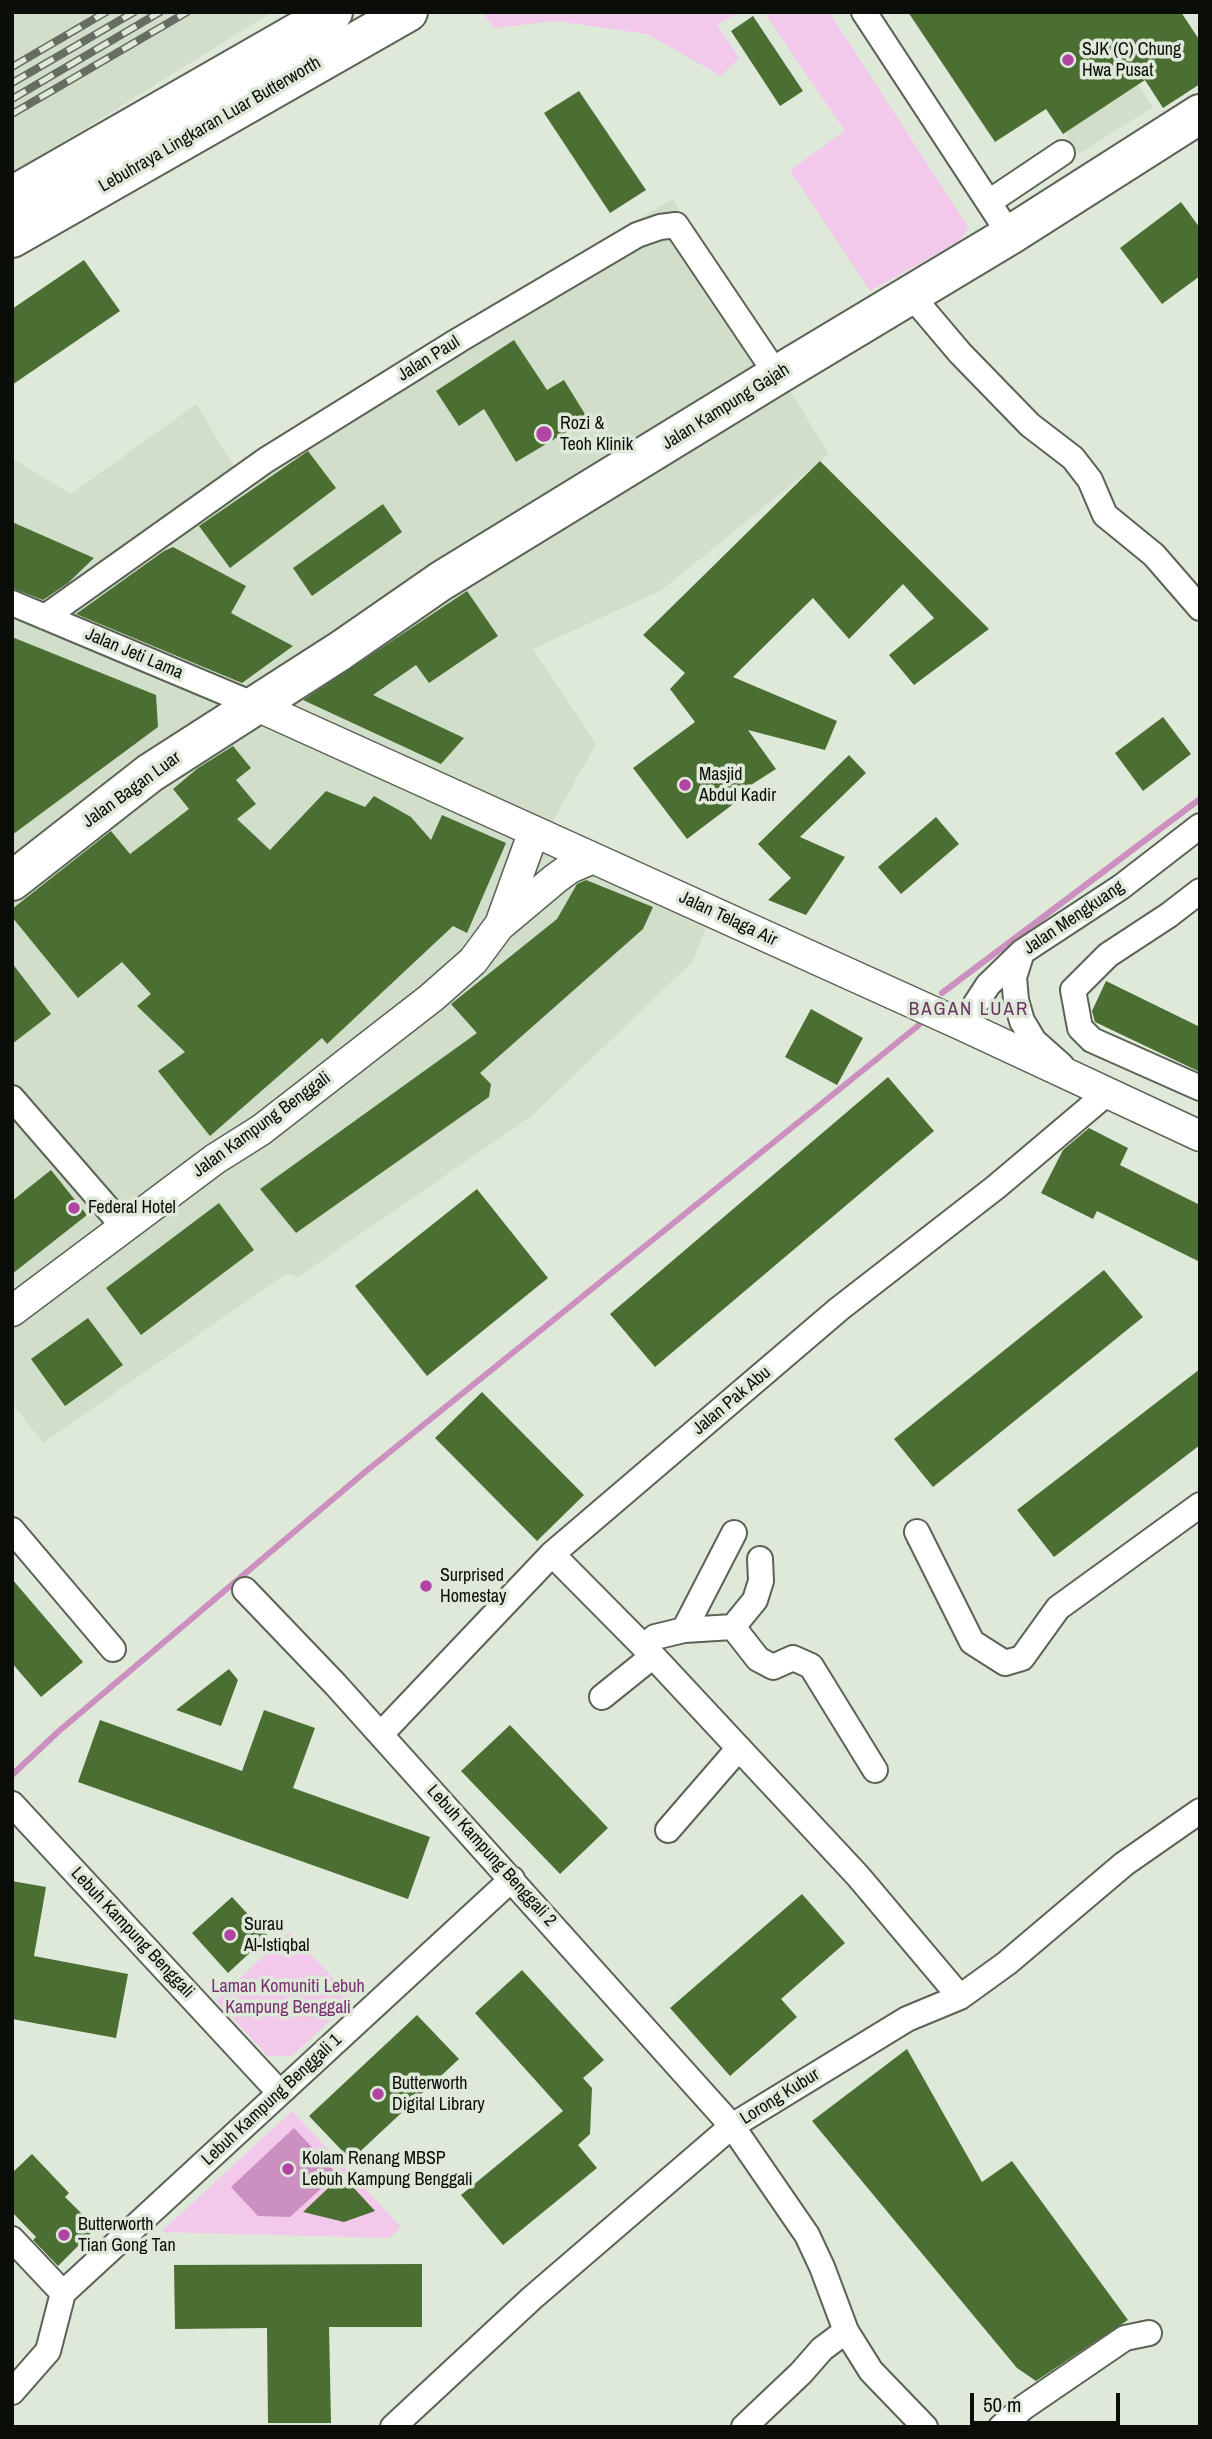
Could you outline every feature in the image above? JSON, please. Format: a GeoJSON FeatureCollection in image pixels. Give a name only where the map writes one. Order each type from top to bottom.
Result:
{"type":"FeatureCollection","features":[{"type":"Feature","properties":{"kind":"main road","name":"Lebuhraya Lingkaran Luar Butterworth"},"geometry":{"type":"LineString","coordinates":[[12,196],[333,12]]}},
{"type":"Feature","properties":{"kind":"main road","name":"Lebuhraya Lingkaran Luar Butterworth"},"geometry":{"type":"LineString","coordinates":[[12,238],[408,12]]}},
{"type":"Feature","properties":{"kind":"main road","name":"Jalan Kampung Gajah"},"geometry":{"type":"LineString","coordinates":[[255,705],[340,651],[440,581],[1010,235],[1200,114]]}},
{"type":"Feature","properties":{"kind":"main road","name":"Jalan Bagan Luar"},"geometry":{"type":"LineString","coordinates":[[12,881],[150,773],[255,705]]}},
{"type":"Feature","properties":{"kind":"street"},"geometry":{"type":"LineString","coordinates":[[864,12],[1010,235]]}},
{"type":"Feature","properties":{"kind":"street"},"geometry":{"type":"LineString","coordinates":[[989,202],[1062,153]]}},
{"type":"Feature","properties":{"kind":"street","name":"Jalan Paul"},"geometry":{"type":"LineString","coordinates":[[45,617],[266,460],[471,333],[637,235],[660,227],[676,225],[777,375]]}},
{"type":"Feature","properties":{"kind":"street"},"geometry":{"type":"LineString","coordinates":[[910,294],[960,353],[1030,425],[1073,458],[1090,481],[1105,515],[1154,555],[1200,608]]}},
{"type":"Feature","properties":{"kind":"street","name":"Jalan Jeti Lama"},"geometry":{"type":"LineString","coordinates":[[14,606],[255,705]]}},
{"type":"Feature","properties":{"kind":"street","name":"Jalan Telaga Air"},"geometry":{"type":"LineString","coordinates":[[255,705],[962,1025],[1200,1136]]}},
{"type":"Feature","properties":{"kind":"street","name":"Jalan Mengkuang"},"geometry":{"type":"LineString","coordinates":[[962,1025],[988,985],[1022,952],[1121,887],[1200,826]]}},
{"type":"Feature","properties":{"kind":"street"},"geometry":{"type":"LineString","coordinates":[[499,926],[534,831]]}},
{"type":"Feature","properties":{"kind":"street"},"geometry":{"type":"LineString","coordinates":[[499,926],[555,878],[593,858]]}},
{"type":"Feature","properties":{"kind":"street"},"geometry":{"type":"LineString","coordinates":[[1200,891],[1108,955],[1073,990],[1080,1028],[1092,1040],[1200,1088]]}},
{"type":"Feature","properties":{"kind":"street","name":"Jalan Kampung Benggali"},"geometry":{"type":"LineString","coordinates":[[12,1311],[215,1159],[261,1130],[430,998],[473,961],[499,926]]}},
{"type":"Feature","properties":{"kind":"street"},"geometry":{"type":"LineString","coordinates":[[1022,952],[1014,977],[1016,1000],[1022,1020],[1034,1041],[1053,1060],[1106,1094]]}},
{"type":"Feature","properties":{"kind":"street","name":"Jalan Pak Abu"},"geometry":{"type":"LineString","coordinates":[[381,1734],[552,1554],[839,1309],[996,1187],[1106,1094]]}},
{"type":"Feature","properties":{"kind":"street"},"geometry":{"type":"LineString","coordinates":[[12,1098],[123,1226]]}},
{"type":"Feature","properties":{"kind":"street"},"geometry":{"type":"LineString","coordinates":[[916,1532],[972,1642],[1005,1663],[1022,1658],[1058,1608],[1200,1505]]}},
{"type":"Feature","properties":{"kind":"street"},"geometry":{"type":"LineString","coordinates":[[12,1530],[113,1648]]}},
{"type":"Feature","properties":{"kind":"street"},"geometry":{"type":"LineString","coordinates":[[684,1630],[734,1533]]}},
{"type":"Feature","properties":{"kind":"street"},"geometry":{"type":"LineString","coordinates":[[552,1554],[649,1652],[859,1876],[960,1997]]}},
{"type":"Feature","properties":{"kind":"street"},"geometry":{"type":"LineString","coordinates":[[602,1697],[649,1652],[655,1637],[684,1630],[733,1627],[755,1600],[761,1581],[760,1559]]}},
{"type":"Feature","properties":{"kind":"street","name":"Lebuh Kampung Benggali 2"},"geometry":{"type":"LineString","coordinates":[[245,1590],[381,1734],[732,2126],[807,2235],[846,2331],[871,2371],[925,2427]]}},
{"type":"Feature","properties":{"kind":"street"},"geometry":{"type":"LineString","coordinates":[[733,1627],[758,1659],[765,1663],[773,1667],[793,1658],[811,1666],[875,1770]]}},
{"type":"Feature","properties":{"kind":"street"},"geometry":{"type":"LineString","coordinates":[[668,1830],[738,1748]]}},
{"type":"Feature","properties":{"kind":"street","name":"Lebuh Kampung Benggali"},"geometry":{"type":"LineString","coordinates":[[12,1804],[280,2093]]}},
{"type":"Feature","properties":{"kind":"street","name":"Lorong Kubur"},"geometry":{"type":"LineString","coordinates":[[393,2427],[532,2298],[732,2126],[897,2024],[960,1997],[1007,1963],[1124,1864],[1200,1811]]}},
{"type":"Feature","properties":{"kind":"street","name":"Lebuh Kampung Benggali 1"},"geometry":{"type":"LineString","coordinates":[[63,2293],[512,1879]]}},
{"type":"Feature","properties":{"kind":"street"},"geometry":{"type":"LineString","coordinates":[[12,2239],[63,2293],[48,2351],[12,2392]]}},
{"type":"Feature","properties":{"kind":"street"},"geometry":{"type":"LineString","coordinates":[[744,2427],[802,2373],[822,2349],[846,2331]]}},
{"type":"Feature","properties":{"kind":"street"},"geometry":{"type":"LineString","coordinates":[[1001,2427],[1024,2407],[1125,2338],[1149,2333]]}},
{"type":"Feature","properties":{"kind":"shaded area"},"geometry":{"type":"Polygon","coordinates":[[[12,12],[272,12],[12,174],[12,12]]]}},
{"type":"Feature","properties":{"kind":"shaded area","name":"SJK (C) Chung Hwa Pusat"},"geometry":{"type":"Polygon","coordinates":[[[983,12],[1089,12],[1153,107],[1079,154],[983,12]]]}},
{"type":"Feature","properties":{"kind":"shaded area"},"geometry":{"type":"Polygon","coordinates":[[[672,199],[829,454],[662,590],[533,649],[596,744],[539,846],[708,922],[693,961],[533,1115],[298,1277],[287,1273],[43,1443],[12,1403],[12,458],[71,494],[196,404],[235,468],[299,425],[672,199]]]}},
{"type":"Feature","properties":{"kind":"shaded area"},"geometry":{"type":"Polygon","coordinates":[[[294,2128],[337,2174],[290,2217],[258,2216],[231,2187],[294,2128]]]}},
{"type":"Feature","properties":{"kind":"green space"},"geometry":{"type":"Polygon","coordinates":[[[739,12],[717,25],[739,58],[721,76],[647,34],[556,21],[494,28],[483,13],[739,12]]]}},
{"type":"Feature","properties":{"kind":"green space"},"geometry":{"type":"Polygon","coordinates":[[[764,12],[829,12],[968,227],[960,241],[870,291],[790,170],[845,131],[764,12]]]}},
{"type":"Feature","properties":{"kind":"green space","name":"Laman Komuniti Lebuh Kampung Benggali"},"geometry":{"type":"Polygon","coordinates":[[[289,1932],[353,1999],[292,2056],[268,2056],[216,2001],[289,1932]]]}},
{"type":"Feature","properties":{"kind":"green space","name":"Kolam Renang MBSP Lebuh Kampung Benggali"},"geometry":{"type":"Polygon","coordinates":[[[292,2111],[401,2227],[389,2238],[161,2232],[292,2111]]]}},
{"type":"Feature","properties":{"kind":"building"},"geometry":{"type":"Polygon","coordinates":[[[908,12],[1181,12],[1200,41],[1200,84],[1163,108],[1145,80],[1063,134],[1046,109],[995,142],[908,12]]]}},
{"type":"Feature","properties":{"kind":"building"},"geometry":{"type":"Polygon","coordinates":[[[753,16],[803,91],[780,106],[731,31],[753,16]]]}},
{"type":"Feature","properties":{"kind":"building"},"geometry":{"type":"Polygon","coordinates":[[[579,91],[646,190],[610,213],[544,113],[579,91]]]}},
{"type":"Feature","properties":{"kind":"building"},"geometry":{"type":"Polygon","coordinates":[[[1181,202],[1200,228],[1200,276],[1162,304],[1120,248],[1181,202]]]}},
{"type":"Feature","properties":{"kind":"building"},"geometry":{"type":"Polygon","coordinates":[[[84,260],[120,311],[12,385],[12,309],[84,260]]]}},
{"type":"Feature","properties":{"kind":"building"},"geometry":{"type":"Polygon","coordinates":[[[514,340],[547,390],[564,380],[588,419],[516,462],[484,409],[459,426],[436,391],[514,340]]]}},
{"type":"Feature","properties":{"kind":"building"},"geometry":{"type":"Polygon","coordinates":[[[308,451],[336,488],[230,568],[199,526],[308,451]]]}},
{"type":"Feature","properties":{"kind":"building"},"geometry":{"type":"Polygon","coordinates":[[[820,461],[989,629],[914,685],[889,655],[934,618],[903,584],[849,639],[813,598],[733,677],[837,721],[825,750],[748,730],[776,769],[732,797],[736,802],[687,839],[633,768],[695,722],[670,689],[685,673],[643,635],[820,461]]]}},
{"type":"Feature","properties":{"kind":"building"},"geometry":{"type":"Polygon","coordinates":[[[383,504],[402,532],[312,596],[293,568],[383,504]]]}},
{"type":"Feature","properties":{"kind":"building"},"geometry":{"type":"Polygon","coordinates":[[[12,522],[94,558],[68,583],[43,600],[12,588],[12,522]]]}},
{"type":"Feature","properties":{"kind":"building"},"geometry":{"type":"Polygon","coordinates":[[[173,547],[246,586],[231,613],[293,646],[242,683],[76,614],[173,547]]]}},
{"type":"Feature","properties":{"kind":"building"},"geometry":{"type":"Polygon","coordinates":[[[467,591],[498,636],[429,683],[416,665],[373,695],[464,738],[441,764],[303,700],[467,591]]]}},
{"type":"Feature","properties":{"kind":"building"},"geometry":{"type":"Polygon","coordinates":[[[12,637],[156,695],[158,727],[12,835],[12,637]]]}},
{"type":"Feature","properties":{"kind":"building"},"geometry":{"type":"Polygon","coordinates":[[[1163,717],[1191,754],[1143,791],[1115,753],[1163,717]]]}},
{"type":"Feature","properties":{"kind":"building"},"geometry":{"type":"Polygon","coordinates":[[[233,746],[251,768],[236,780],[256,804],[237,819],[270,850],[326,791],[365,807],[374,796],[411,817],[431,840],[442,815],[506,843],[467,933],[453,926],[327,1044],[322,1038],[210,1136],[158,1071],[185,1052],[137,1006],[151,994],[122,962],[78,998],[12,917],[12,909],[111,831],[130,854],[189,809],[173,789],[198,768],[233,746]]]}},
{"type":"Feature","properties":{"kind":"building"},"geometry":{"type":"Polygon","coordinates":[[[849,755],[866,773],[800,837],[845,857],[806,915],[768,900],[791,878],[758,844],[849,755]]]}},
{"type":"Feature","properties":{"kind":"building"},"geometry":{"type":"Polygon","coordinates":[[[936,817],[959,844],[901,894],[878,867],[936,817]]]}},
{"type":"Feature","properties":{"kind":"building"},"geometry":{"type":"Polygon","coordinates":[[[586,880],[653,907],[643,929],[480,1073],[491,1084],[489,1097],[296,1233],[260,1189],[477,1033],[451,1004],[557,919],[577,884],[586,880]]]}},
{"type":"Feature","properties":{"kind":"building"},"geometry":{"type":"Polygon","coordinates":[[[12,963],[51,1014],[12,1044],[12,963]]]}},
{"type":"Feature","properties":{"kind":"building"},"geometry":{"type":"Polygon","coordinates":[[[1106,981],[1200,1027],[1200,1072],[1095,1022],[1092,1011],[1106,981]]]}},
{"type":"Feature","properties":{"kind":"building"},"geometry":{"type":"Polygon","coordinates":[[[811,1009],[863,1038],[837,1085],[785,1057],[811,1009]]]}},
{"type":"Feature","properties":{"kind":"building"},"geometry":{"type":"Polygon","coordinates":[[[888,1077],[934,1131],[655,1367],[610,1314],[888,1077]]]}},
{"type":"Feature","properties":{"kind":"building"},"geometry":{"type":"Polygon","coordinates":[[[1089,1128],[1128,1148],[1120,1165],[1200,1205],[1200,1262],[1097,1211],[1093,1219],[1041,1193],[1063,1150],[1089,1128]]]}},
{"type":"Feature","properties":{"kind":"building"},"geometry":{"type":"Polygon","coordinates":[[[51,1170],[87,1215],[12,1274],[12,1201],[51,1170]]]}},
{"type":"Feature","properties":{"kind":"building"},"geometry":{"type":"Polygon","coordinates":[[[477,1189],[548,1278],[427,1376],[355,1286],[477,1189]]]}},
{"type":"Feature","properties":{"kind":"building"},"geometry":{"type":"Polygon","coordinates":[[[219,1203],[254,1250],[141,1335],[106,1288],[219,1203]]]}},
{"type":"Feature","properties":{"kind":"building"},"geometry":{"type":"Polygon","coordinates":[[[1104,1270],[1143,1317],[933,1487],[894,1439],[1104,1270]]]}},
{"type":"Feature","properties":{"kind":"building"},"geometry":{"type":"Polygon","coordinates":[[[88,1318],[123,1365],[65,1406],[31,1359],[88,1318]]]}},
{"type":"Feature","properties":{"kind":"building"},"geometry":{"type":"Polygon","coordinates":[[[1200,1369],[1200,1445],[1054,1557],[1017,1510],[1200,1369]]]}},
{"type":"Feature","properties":{"kind":"building"},"geometry":{"type":"Polygon","coordinates":[[[482,1392],[584,1495],[537,1541],[435,1438],[482,1392]]]}},
{"type":"Feature","properties":{"kind":"building"},"geometry":{"type":"Polygon","coordinates":[[[12,1579],[83,1662],[41,1697],[12,1663],[12,1579]]]}},
{"type":"Feature","properties":{"kind":"building"},"geometry":{"type":"Polygon","coordinates":[[[229,1669],[238,1680],[221,1726],[176,1710],[229,1669]]]}},
{"type":"Feature","properties":{"kind":"building"},"geometry":{"type":"Polygon","coordinates":[[[264,1710],[315,1728],[293,1788],[430,1837],[408,1899],[78,1782],[100,1720],[242,1771],[264,1710]]]}},
{"type":"Feature","properties":{"kind":"building"},"geometry":{"type":"Polygon","coordinates":[[[510,1725],[608,1828],[560,1874],[461,1771],[510,1725]]]}},
{"type":"Feature","properties":{"kind":"building"},"geometry":{"type":"Polygon","coordinates":[[[12,1881],[46,1887],[34,1956],[128,1974],[116,2038],[12,2019],[12,1881]]]}},
{"type":"Feature","properties":{"kind":"building"},"geometry":{"type":"Polygon","coordinates":[[[802,1894],[845,1943],[781,1999],[797,2017],[730,2076],[670,2008],[802,1894]]]}},
{"type":"Feature","properties":{"kind":"building","name":"Surau Al-Istiqbal"},"geometry":{"type":"Polygon","coordinates":[[[232,1897],[268,1936],[228,1973],[192,1933],[232,1897]]]}},
{"type":"Feature","properties":{"kind":"building"},"geometry":{"type":"Polygon","coordinates":[[[522,1970],[604,2060],[583,2078],[592,2088],[590,2134],[578,2145],[597,2168],[503,2245],[461,2195],[563,2111],[475,2013],[522,1970]]]}},
{"type":"Feature","properties":{"kind":"building","name":"Butterworth Digital Library"},"geometry":{"type":"Polygon","coordinates":[[[417,2015],[459,2059],[351,2160],[309,2116],[417,2015]]]}},
{"type":"Feature","properties":{"kind":"building"},"geometry":{"type":"Polygon","coordinates":[[[907,2049],[982,2182],[1012,2161],[1128,2320],[1036,2381],[1017,2368],[812,2121],[907,2049]]]}},
{"type":"Feature","properties":{"kind":"building"},"geometry":{"type":"Polygon","coordinates":[[[32,2154],[69,2193],[65,2197],[96,2228],[58,2266],[33,2240],[36,2237],[12,2212],[12,2173],[32,2154]]]}},
{"type":"Feature","properties":{"kind":"building"},"geometry":{"type":"Polygon","coordinates":[[[342,2175],[375,2211],[344,2222],[303,2212],[342,2175]]]}},
{"type":"Feature","properties":{"kind":"building"},"geometry":{"type":"Polygon","coordinates":[[[422,2264],[422,2327],[329,2327],[331,2423],[268,2423],[267,2328],[175,2329],[174,2265],[422,2264]]]}},
{"type":"Feature","properties":{"kind":"waterway"},"geometry":{"type":"LineString","coordinates":[[942,993],[1200,799]]}},
{"type":"Feature","properties":{"kind":"waterway"},"geometry":{"type":"LineString","coordinates":[[12,1775],[59,1731],[365,1472],[919,1025]]}},
{"type":"Feature","properties":{"kind":"railway"},"geometry":{"type":"LineString","coordinates":[[12,67],[106,12]]}},
{"type":"Feature","properties":{"kind":"railway"},"geometry":{"type":"LineString","coordinates":[[12,83],[134,12]]}},
{"type":"Feature","properties":{"kind":"railway"},"geometry":{"type":"LineString","coordinates":[[12,99],[160,12]]}},
{"type":"Feature","properties":{"kind":"railway"},"geometry":{"type":"LineString","coordinates":[[12,114],[187,12]]}},
{"type":"Feature","properties":{"kind":"place","name":"SJK (C) Chung Hwa Pusat"},"geometry":{"type":"Point","coordinates":[1068,60]}},
{"type":"Feature","properties":{"kind":"place","name":"Rozi & Teoh Klinik"},"geometry":{"type":"Point","coordinates":[544,434]}},
{"type":"Feature","properties":{"kind":"place","name":"Masjid Abdul Kadir"},"geometry":{"type":"Point","coordinates":[685,785]}},
{"type":"Feature","properties":{"kind":"place","name":"Federal Hotel"},"geometry":{"type":"Point","coordinates":[74,1208]}},
{"type":"Feature","properties":{"kind":"place","name":"Surprised Homestay"},"geometry":{"type":"Point","coordinates":[426,1586]}},
{"type":"Feature","properties":{"kind":"place","name":"Surau Al-Istiqbal"},"geometry":{"type":"Point","coordinates":[230,1935]}},
{"type":"Feature","properties":{"kind":"place","name":"Butterworth Digital Library"},"geometry":{"type":"Point","coordinates":[378,2094]}},
{"type":"Feature","properties":{"kind":"place","name":"Kolam Renang MBSP Lebuh Kampung Benggali"},"geometry":{"type":"Point","coordinates":[288,2169]}},
{"type":"Feature","properties":{"kind":"place","name":"Butterworth Tian Gong Tan"},"geometry":{"type":"Point","coordinates":[64,2235]}},
{"type":"Feature","properties":{"kind":"district","name":"BAGAN LUAR"},"geometry":{"type":"Point","coordinates":[969,1010]}}]}
